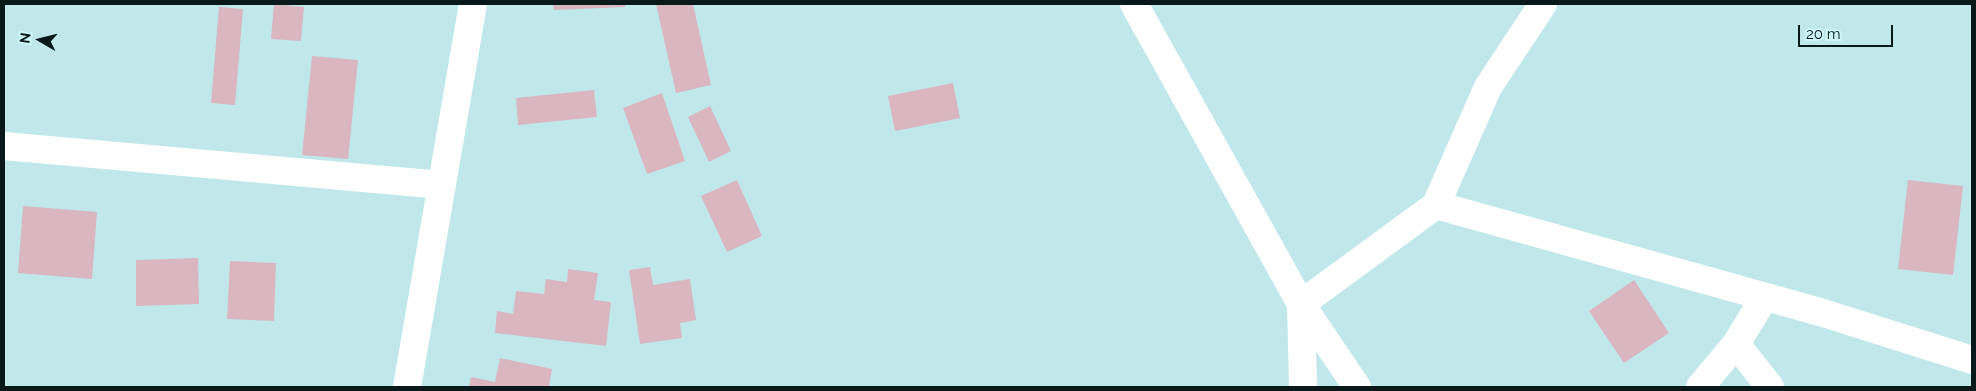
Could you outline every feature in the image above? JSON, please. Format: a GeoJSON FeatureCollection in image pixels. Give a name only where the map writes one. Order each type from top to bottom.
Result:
{"type":"FeatureCollection","features":[{"type":"Feature","properties":{"kind":"street"},"geometry":{"type":"LineString","coordinates":[[407,387],[473,4]]}},
{"type":"Feature","properties":{"kind":"street"},"geometry":{"type":"LineString","coordinates":[[1134,4],[1301,304],[1357,387]]}},
{"type":"Feature","properties":{"kind":"street"},"geometry":{"type":"LineString","coordinates":[[1301,304],[1436,205],[1488,87],[1543,4]]}},
{"type":"Feature","properties":{"kind":"street"},"geometry":{"type":"LineString","coordinates":[[4,146],[442,185]]}},
{"type":"Feature","properties":{"kind":"street"},"geometry":{"type":"LineString","coordinates":[[1436,205],[1764,298],[1820,312],[1972,360]]}},
{"type":"Feature","properties":{"kind":"street"},"geometry":{"type":"LineString","coordinates":[[1700,387],[1736,344],[1764,298]]}},
{"type":"Feature","properties":{"kind":"street"},"geometry":{"type":"LineString","coordinates":[[1301,304],[1303,387]]}},
{"type":"Feature","properties":{"kind":"street"},"geometry":{"type":"LineString","coordinates":[[1736,344],[1770,387]]}},
{"type":"Feature","properties":{"kind":"building"},"geometry":{"type":"Polygon","coordinates":[[[274,4],[304,7],[301,41],[271,39],[274,4]]]}},
{"type":"Feature","properties":{"kind":"building"},"geometry":{"type":"Polygon","coordinates":[[[553,4],[625,4],[625,7],[554,10],[553,4]]]}},
{"type":"Feature","properties":{"kind":"building"},"geometry":{"type":"Polygon","coordinates":[[[656,4],[693,4],[711,85],[676,93],[656,4]]]}},
{"type":"Feature","properties":{"kind":"building"},"geometry":{"type":"Polygon","coordinates":[[[219,7],[243,9],[235,105],[211,103],[219,7]]]}},
{"type":"Feature","properties":{"kind":"building"},"geometry":{"type":"Polygon","coordinates":[[[312,56],[358,60],[348,159],[302,155],[312,56]]]}},
{"type":"Feature","properties":{"kind":"building"},"geometry":{"type":"Polygon","coordinates":[[[953,83],[960,118],[895,131],[888,96],[953,83]]]}},
{"type":"Feature","properties":{"kind":"building"},"geometry":{"type":"Polygon","coordinates":[[[594,90],[597,117],[518,125],[516,98],[594,90]]]}},
{"type":"Feature","properties":{"kind":"building"},"geometry":{"type":"Polygon","coordinates":[[[662,93],[685,161],[647,174],[623,108],[662,93]]]}},
{"type":"Feature","properties":{"kind":"building"},"geometry":{"type":"Polygon","coordinates":[[[710,106],[731,151],[709,162],[688,117],[710,106]]]}},
{"type":"Feature","properties":{"kind":"building"},"geometry":{"type":"Polygon","coordinates":[[[737,180],[762,236],[727,252],[701,196],[737,180]]]}},
{"type":"Feature","properties":{"kind":"building"},"geometry":{"type":"Polygon","coordinates":[[[1908,180],[1963,186],[1953,275],[1898,269],[1908,180]]]}},
{"type":"Feature","properties":{"kind":"building"},"geometry":{"type":"Polygon","coordinates":[[[23,206],[97,212],[92,279],[18,273],[23,206]]]}},
{"type":"Feature","properties":{"kind":"building"},"geometry":{"type":"Polygon","coordinates":[[[198,258],[199,304],[136,306],[136,260],[198,258]]]}},
{"type":"Feature","properties":{"kind":"building"},"geometry":{"type":"Polygon","coordinates":[[[230,261],[276,263],[274,321],[227,319],[230,261]]]}},
{"type":"Feature","properties":{"kind":"building"},"geometry":{"type":"Polygon","coordinates":[[[650,267],[653,285],[690,279],[696,320],[680,323],[682,338],[640,344],[629,270],[650,267]]]}},
{"type":"Feature","properties":{"kind":"building"},"geometry":{"type":"Polygon","coordinates":[[[568,269],[598,273],[594,300],[611,302],[606,346],[495,333],[497,311],[513,314],[516,291],[544,294],[546,279],[567,282],[568,269]]]}},
{"type":"Feature","properties":{"kind":"building"},"geometry":{"type":"Polygon","coordinates":[[[1634,280],[1669,333],[1624,363],[1589,311],[1634,280]]]}},
{"type":"Feature","properties":{"kind":"building"},"geometry":{"type":"Polygon","coordinates":[[[500,358],[552,369],[549,387],[469,387],[471,377],[495,382],[500,358]]]}}]}
